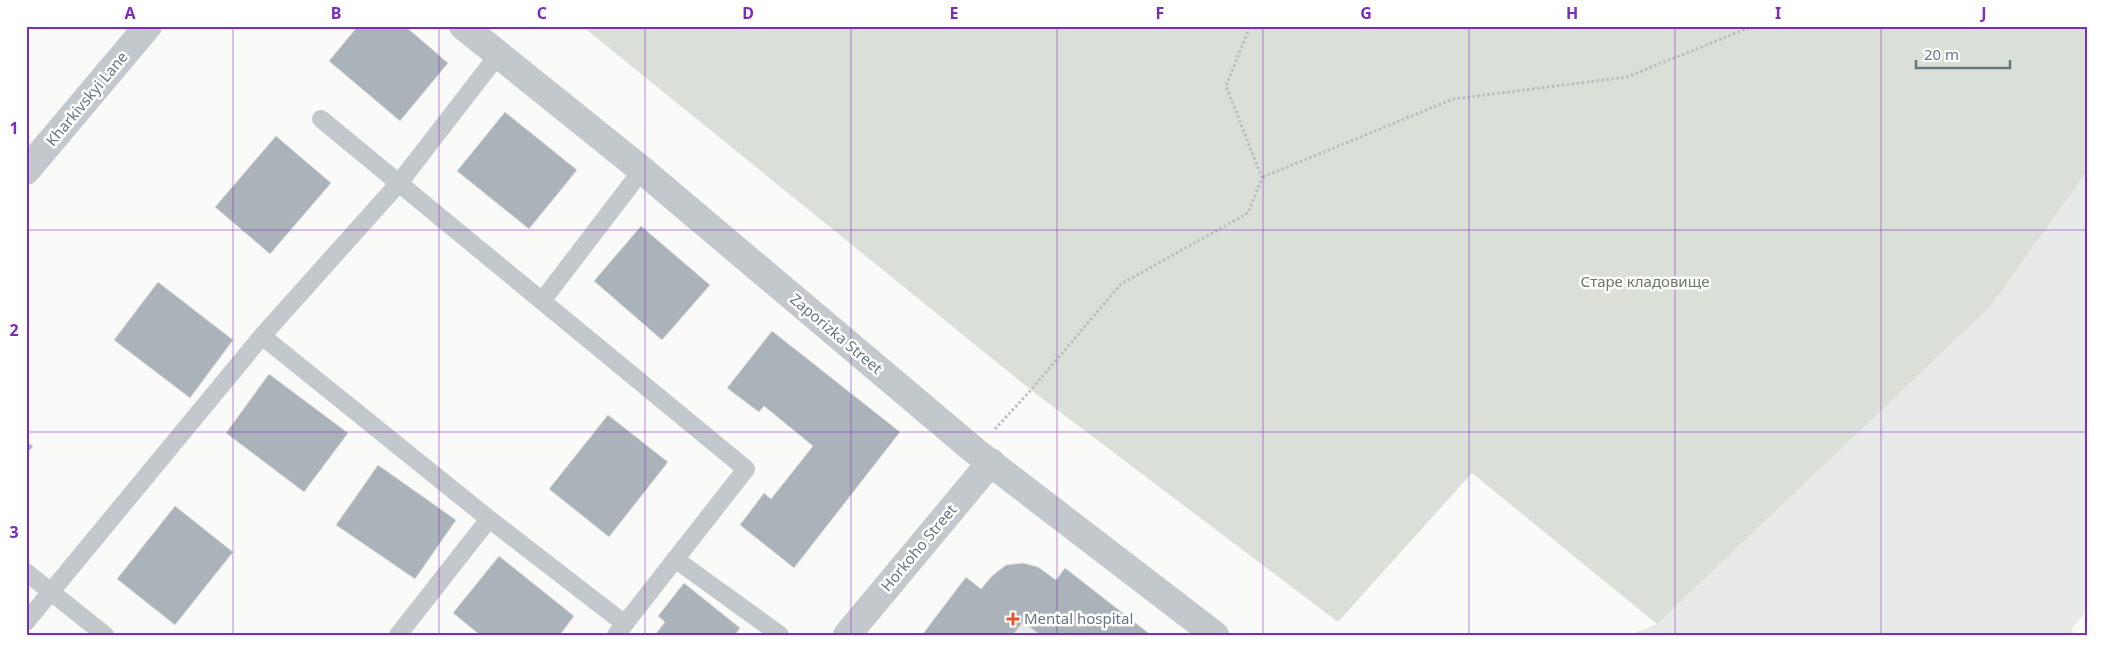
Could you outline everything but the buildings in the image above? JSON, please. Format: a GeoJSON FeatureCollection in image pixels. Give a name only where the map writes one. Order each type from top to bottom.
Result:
{"type":"FeatureCollection","features":[{"type":"Feature","properties":{"kind":"street","name":"Kharkivskyi Lane"},"geometry":{"type":"LineString","coordinates":[[26,171],[148,26]]}},
{"type":"Feature","properties":{"kind":"street","name":"Zaporizka Street"},"geometry":{"type":"LineString","coordinates":[[463,26],[642,170],[983,456],[1215,635]]}},
{"type":"Feature","properties":{"kind":"street","name":"Horkoho Street"},"geometry":{"type":"LineString","coordinates":[[847,635],[983,456]]}},
{"type":"Feature","properties":{"kind":"lane"},"geometry":{"type":"LineString","coordinates":[[26,622],[262,336],[399,183],[498,55]]}},
{"type":"Feature","properties":{"kind":"lane"},"geometry":{"type":"LineString","coordinates":[[262,336],[489,518],[620,629],[746,469],[321,119]]}},
{"type":"Feature","properties":{"kind":"lane"},"geometry":{"type":"LineString","coordinates":[[542,301],[642,170]]}},
{"type":"Feature","properties":{"kind":"lane"},"geometry":{"type":"LineString","coordinates":[[398,635],[489,518]]}},
{"type":"Feature","properties":{"kind":"lane"},"geometry":{"type":"LineString","coordinates":[[675,559],[780,635]]}},
{"type":"Feature","properties":{"kind":"lane"},"geometry":{"type":"LineString","coordinates":[[26,572],[51,590],[105,635]]}},
{"type":"Feature","properties":{"kind":"path"},"geometry":{"type":"LineString","coordinates":[[983,456],[1031,390],[1121,284],[1248,213],[1262,178],[1226,86],[1250,26]]}},
{"type":"Feature","properties":{"kind":"path"},"geometry":{"type":"LineString","coordinates":[[1262,178],[1453,100],[1627,77],[1753,26]]}},
{"type":"Feature","properties":{"kind":"shaded area"},"geometry":{"type":"Polygon","coordinates":[[[2088,170],[2088,609],[2071,630],[2076,635],[1629,635],[1657,624],[1990,307],[2088,170]]]}},
{"type":"Feature","properties":{"kind":"shaded area"},"geometry":{"type":"Polygon","coordinates":[[[1023,622],[1040,635],[1013,635],[1023,622]]]}},
{"type":"Feature","properties":{"kind":"green space","name":"Старе кладовище"},"geometry":{"type":"Polygon","coordinates":[[[582,26],[2088,26],[2088,170],[1990,307],[1657,624],[1472,473],[1338,622],[1031,390],[582,26]]]}},
{"type":"Feature","properties":{"kind":"place","name":"Mental hospital"},"geometry":{"type":"Point","coordinates":[1013,619]}}]}
